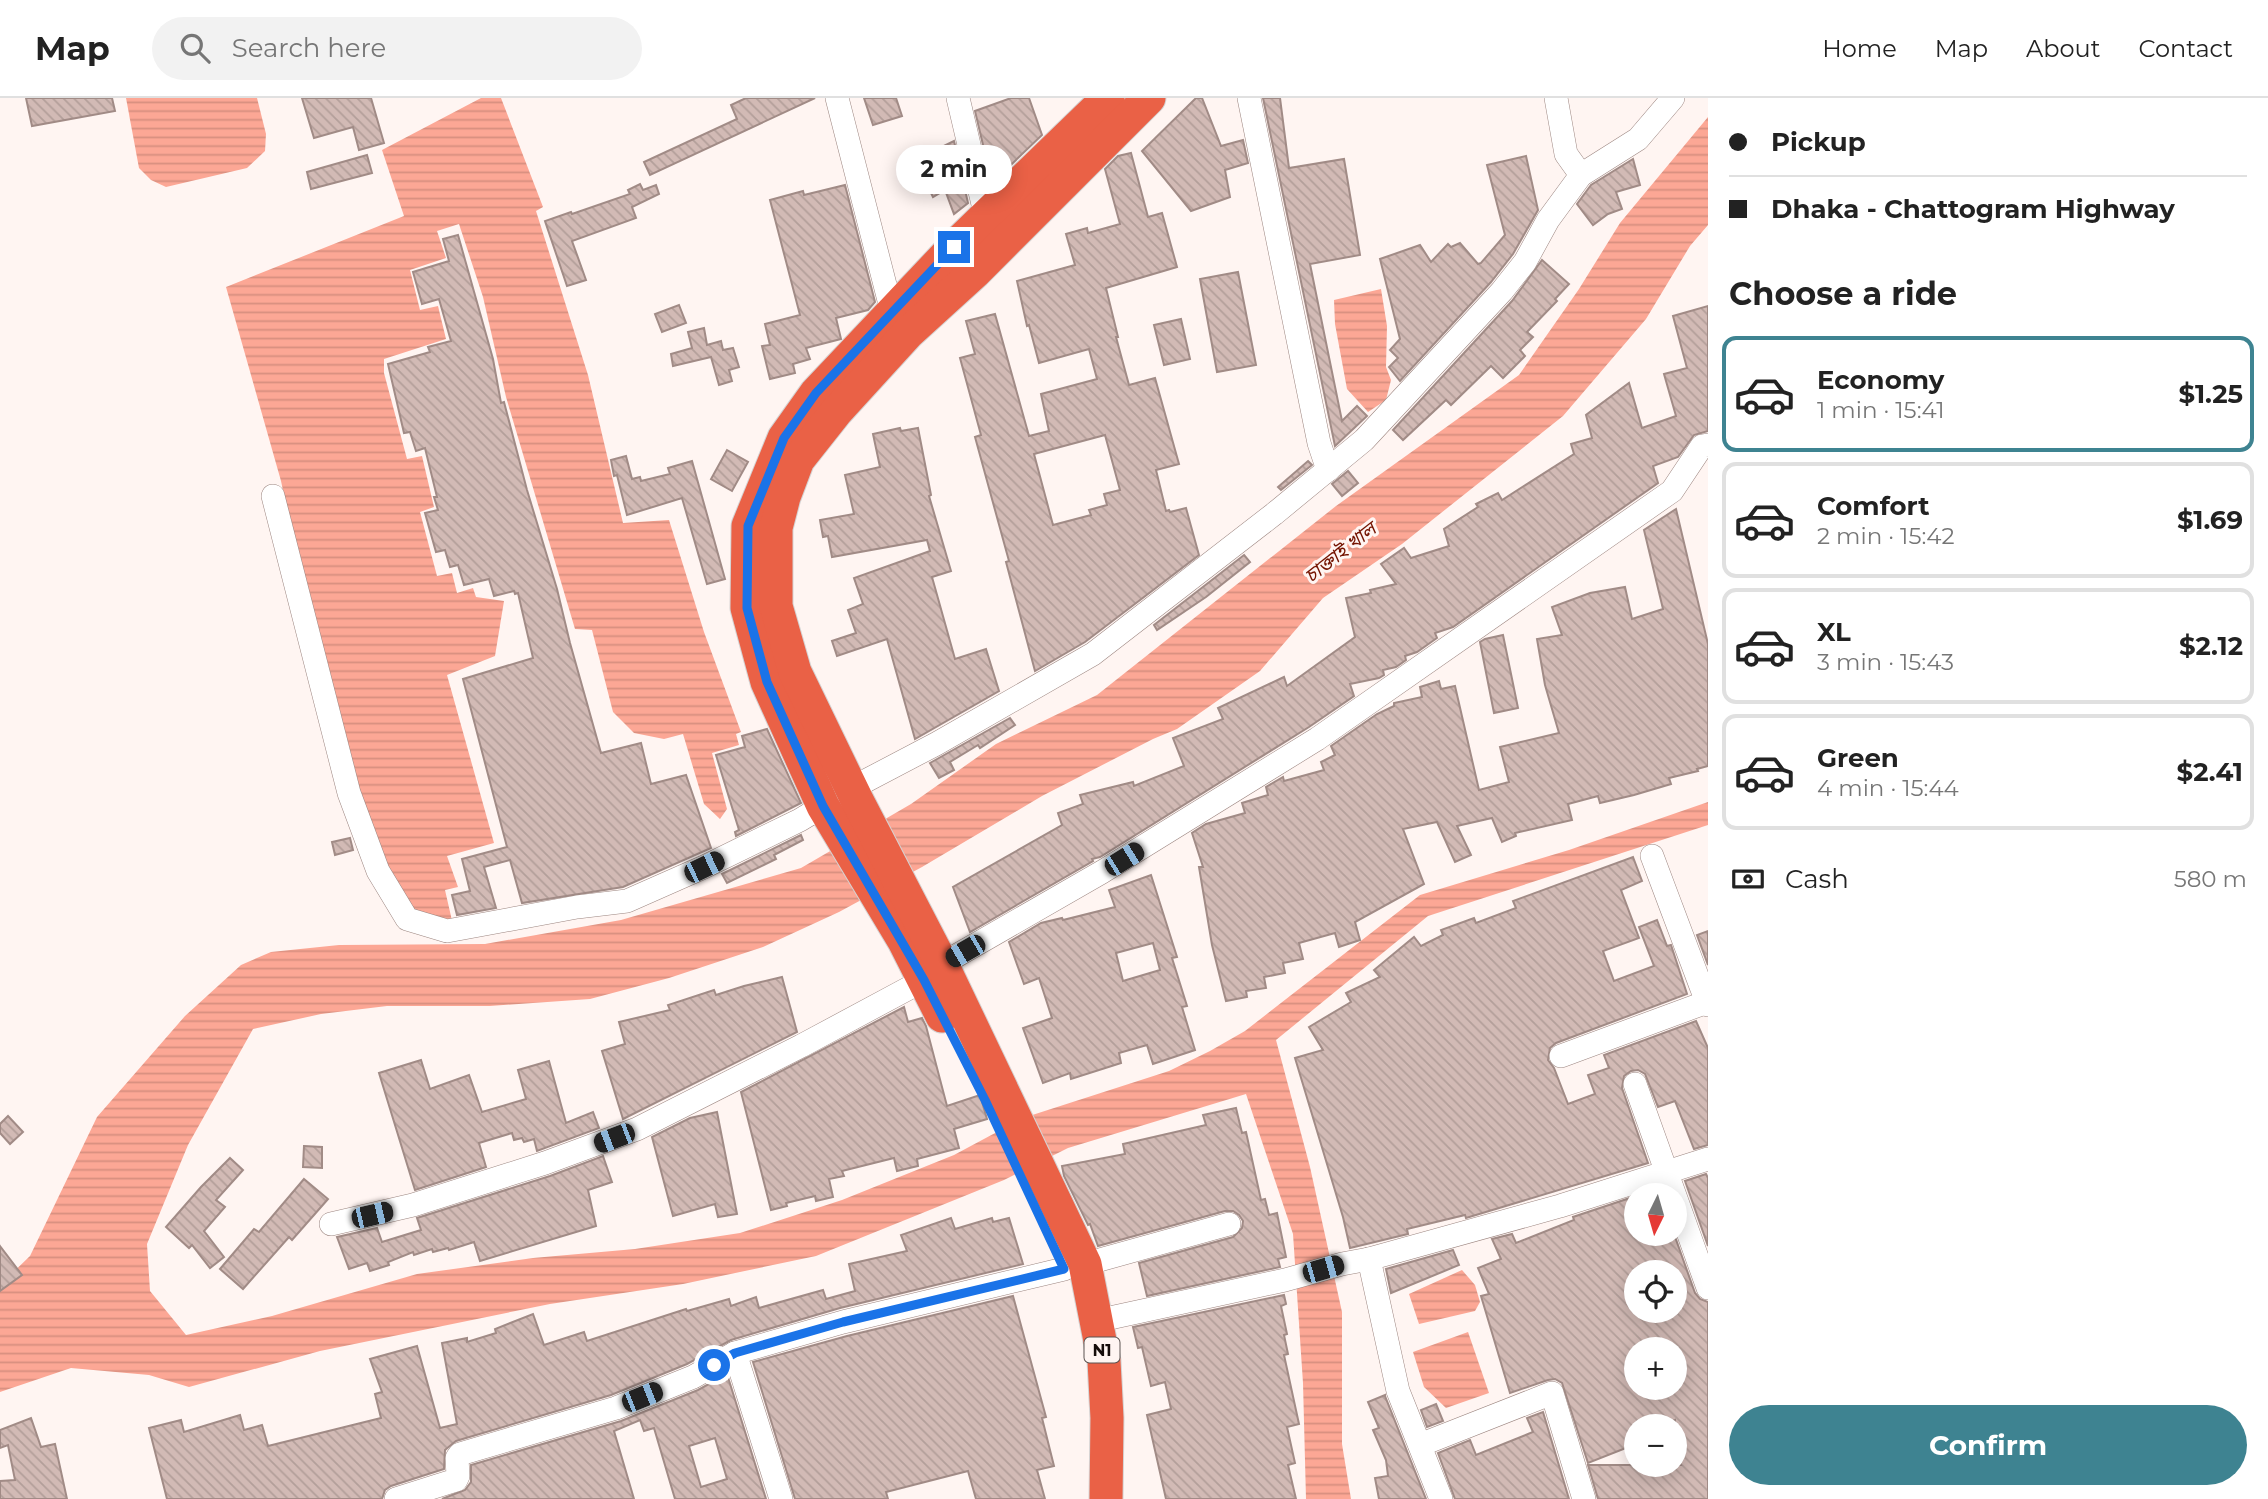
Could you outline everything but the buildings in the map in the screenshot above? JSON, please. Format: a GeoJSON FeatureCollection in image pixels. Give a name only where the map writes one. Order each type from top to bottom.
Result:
{"type":"FeatureCollection","features":[{"type":"Feature","properties":{"kind":"highway","name":"N1"},"geometry":{"type":"LineString","coordinates":[[840,802],[795,672],[776,606],[776,528],[784,496],[798,460],[836,412],[909,332],[964,259],[986,217],[1108,98]]}},
{"type":"Feature","properties":{"kind":"highway","name":"N1"},"geometry":{"type":"LineString","coordinates":[[1106,1499],[1107,1418],[1104,1361],[1096,1321],[1074,1266],[933,972],[840,802],[767,682],[747,608],[748,526],[784,438],[816,393],[892,312],[964,259],[1149,98]]}},
{"type":"Feature","properties":{"kind":"highway","name":"N1"},"geometry":{"type":"LineString","coordinates":[[1074,1266],[1086,1415],[1084,1499]]}},
{"type":"Feature","properties":{"kind":"street"},"geometry":{"type":"LineString","coordinates":[[837,98],[892,312]]}},
{"type":"Feature","properties":{"kind":"street"},"geometry":{"type":"LineString","coordinates":[[958,98],[986,217]]}},
{"type":"Feature","properties":{"kind":"street"},"geometry":{"type":"LineString","coordinates":[[1249,98],[1319,443],[1328,470]]}},
{"type":"Feature","properties":{"kind":"street"},"geometry":{"type":"LineString","coordinates":[[1556,98],[1566,154],[1581,175]]}},
{"type":"Feature","properties":{"kind":"street"},"geometry":{"type":"LineString","coordinates":[[273,496],[349,793],[378,871],[407,919],[447,931],[577,907],[627,901],[840,802],[1093,654],[1364,440],[1502,291],[1525,262],[1548,220],[1581,175],[1639,139],[1673,98]]}},
{"type":"Feature","properties":{"kind":"street"},"geometry":{"type":"LineString","coordinates":[[331,1224],[413,1205],[545,1163],[637,1129],[801,1046],[933,972],[1102,872],[1317,739],[1672,491],[1702,446],[1708,445]]}},
{"type":"Feature","properties":{"kind":"street"},"geometry":{"type":"LineString","coordinates":[[1561,1056],[1707,1003],[1652,856]]}},
{"type":"Feature","properties":{"kind":"street"},"geometry":{"type":"LineString","coordinates":[[1635,1084],[1708,1288]]}},
{"type":"Feature","properties":{"kind":"street"},"geometry":{"type":"LineString","coordinates":[[1096,1321],[1369,1259],[1560,1206],[1708,1159]]}},
{"type":"Feature","properties":{"kind":"street"},"geometry":{"type":"LineString","coordinates":[[396,1499],[456,1480],[457,1458],[460,1454],[616,1408],[693,1377],[735,1353],[843,1322],[1074,1266],[1229,1224]]}},
{"type":"Feature","properties":{"kind":"street"},"geometry":{"type":"LineString","coordinates":[[1369,1259],[1398,1391],[1441,1499]]}},
{"type":"Feature","properties":{"kind":"street"},"geometry":{"type":"LineString","coordinates":[[735,1353],[781,1499]]}},
{"type":"Feature","properties":{"kind":"street"},"geometry":{"type":"LineString","coordinates":[[1420,1445],[1552,1393],[1584,1499]]}},
{"type":"Feature","properties":{"kind":"water"},"geometry":{"type":"Polygon","coordinates":[[[126,98],[257,98],[266,134],[265,151],[247,168],[166,187],[151,180],[139,168],[126,98]]]}},
{"type":"Feature","properties":{"kind":"water"},"geometry":{"type":"Polygon","coordinates":[[[481,98],[501,98],[543,207],[536,211],[588,375],[623,523],[669,520],[704,632],[741,732],[736,734],[739,745],[712,753],[727,809],[720,819],[704,804],[683,734],[664,739],[634,733],[613,712],[592,630],[575,629],[506,397],[483,297],[459,224],[437,231],[446,258],[410,270],[420,310],[438,306],[446,339],[384,359],[384,373],[407,459],[422,456],[434,507],[420,512],[437,576],[452,573],[457,593],[473,588],[476,597],[504,601],[495,656],[447,675],[494,843],[447,856],[458,887],[445,890],[453,925],[414,916],[385,867],[359,802],[308,607],[281,481],[226,287],[404,216],[382,150],[481,98]]]}},
{"type":"Feature","properties":{"kind":"water","name":"চাক্তাই খাল"},"geometry":{"type":"Polygon","coordinates":[[[1708,117],[1708,225],[1690,246],[1646,319],[1563,416],[1402,544],[1323,598],[1260,671],[1177,729],[1042,796],[922,867],[839,912],[763,947],[669,978],[590,999],[490,1006],[387,1006],[321,1014],[253,1029],[188,1145],[147,1244],[150,1291],[186,1335],[272,1316],[417,1274],[533,1258],[635,1249],[740,1233],[842,1200],[954,1155],[1023,1118],[1169,1071],[1210,1051],[1245,1031],[1420,895],[1569,850],[1708,802],[1708,825],[1428,916],[1276,1040],[1310,1167],[1342,1312],[1342,1444],[1351,1499],[1306,1499],[1303,1383],[1293,1234],[1246,1094],[1068,1148],[1004,1180],[816,1256],[683,1284],[550,1304],[320,1351],[189,1387],[149,1375],[71,1368],[0,1392],[0,1285],[30,1256],[97,1117],[185,1016],[241,965],[271,952],[339,945],[485,944],[621,920],[801,868],[911,804],[996,744],[1097,695],[1336,506],[1519,375],[1579,289],[1620,223],[1708,117]]]}},
{"type":"Feature","properties":{"kind":"water"},"geometry":{"type":"Polygon","coordinates":[[[1381,289],[1387,326],[1386,367],[1391,380],[1386,400],[1368,412],[1347,389],[1335,324],[1334,300],[1381,289]]]}},
{"type":"Feature","properties":{"kind":"water"},"geometry":{"type":"Polygon","coordinates":[[[1462,1270],[1475,1285],[1480,1302],[1475,1311],[1419,1324],[1409,1294],[1462,1270]]]}},
{"type":"Feature","properties":{"kind":"water"},"geometry":{"type":"Polygon","coordinates":[[[1468,1332],[1489,1393],[1446,1408],[1424,1387],[1413,1352],[1468,1332]]]}},
{"type":"Feature","properties":{"kind":"route"},"geometry":{"type":"LineString","coordinates":[[714,1365],[735,1353],[843,1322],[1064,1269],[985,1100],[924,980],[823,806],[767,682],[747,608],[748,526],[784,438],[816,393],[954,247]]}}]}
